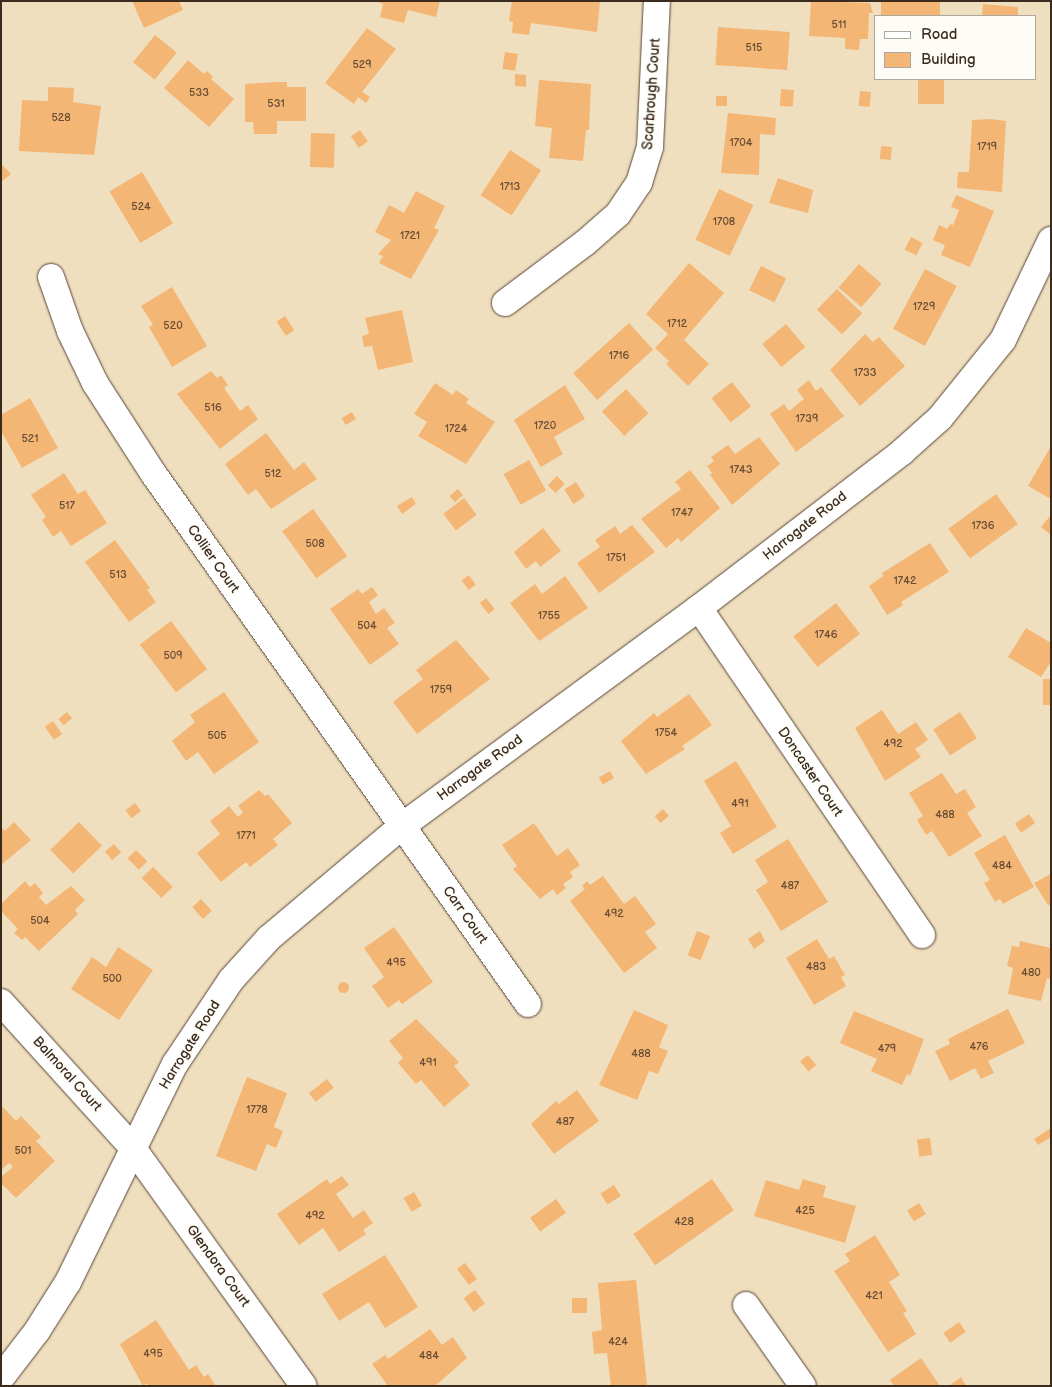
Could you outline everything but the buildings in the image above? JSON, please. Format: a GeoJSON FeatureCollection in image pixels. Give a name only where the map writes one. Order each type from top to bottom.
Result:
{"type":"FeatureCollection","features":[{"type":"Feature","properties":{"kind":"street","name":"Scarbrough Court"},"geometry":{"type":"LineString","coordinates":[[504,303],[605,226],[618,214],[638,183],[650,147],[657,1]]}},
{"type":"Feature","properties":{"kind":"street","name":"Harrogate Road"},"geometry":{"type":"LineString","coordinates":[[1,1378],[37,1331],[68,1282],[132,1147],[176,1064],[231,980],[269,938],[310,900],[402,826],[699,608],[902,452],[940,418],[1003,340],[1051,240]]}},
{"type":"Feature","properties":{"kind":"street","name":"Collier Court"},"geometry":{"type":"LineString","coordinates":[[51,277],[70,331],[120,424],[402,826]]}},
{"type":"Feature","properties":{"kind":"street","name":"Doncaster Court"},"geometry":{"type":"LineString","coordinates":[[699,608],[922,935]]}},
{"type":"Feature","properties":{"kind":"street","name":"Carr Court"},"geometry":{"type":"LineString","coordinates":[[402,826],[528,1004]]}},
{"type":"Feature","properties":{"kind":"street","name":"Balmoral Court"},"geometry":{"type":"LineString","coordinates":[[1,1002],[132,1147]]}},
{"type":"Feature","properties":{"kind":"street","name":"Glendora Court"},"geometry":{"type":"LineString","coordinates":[[132,1147],[304,1386]]}},
{"type":"Feature","properties":{"kind":"street"},"geometry":{"type":"LineString","coordinates":[[746,1305],[803,1386]]}}]}
